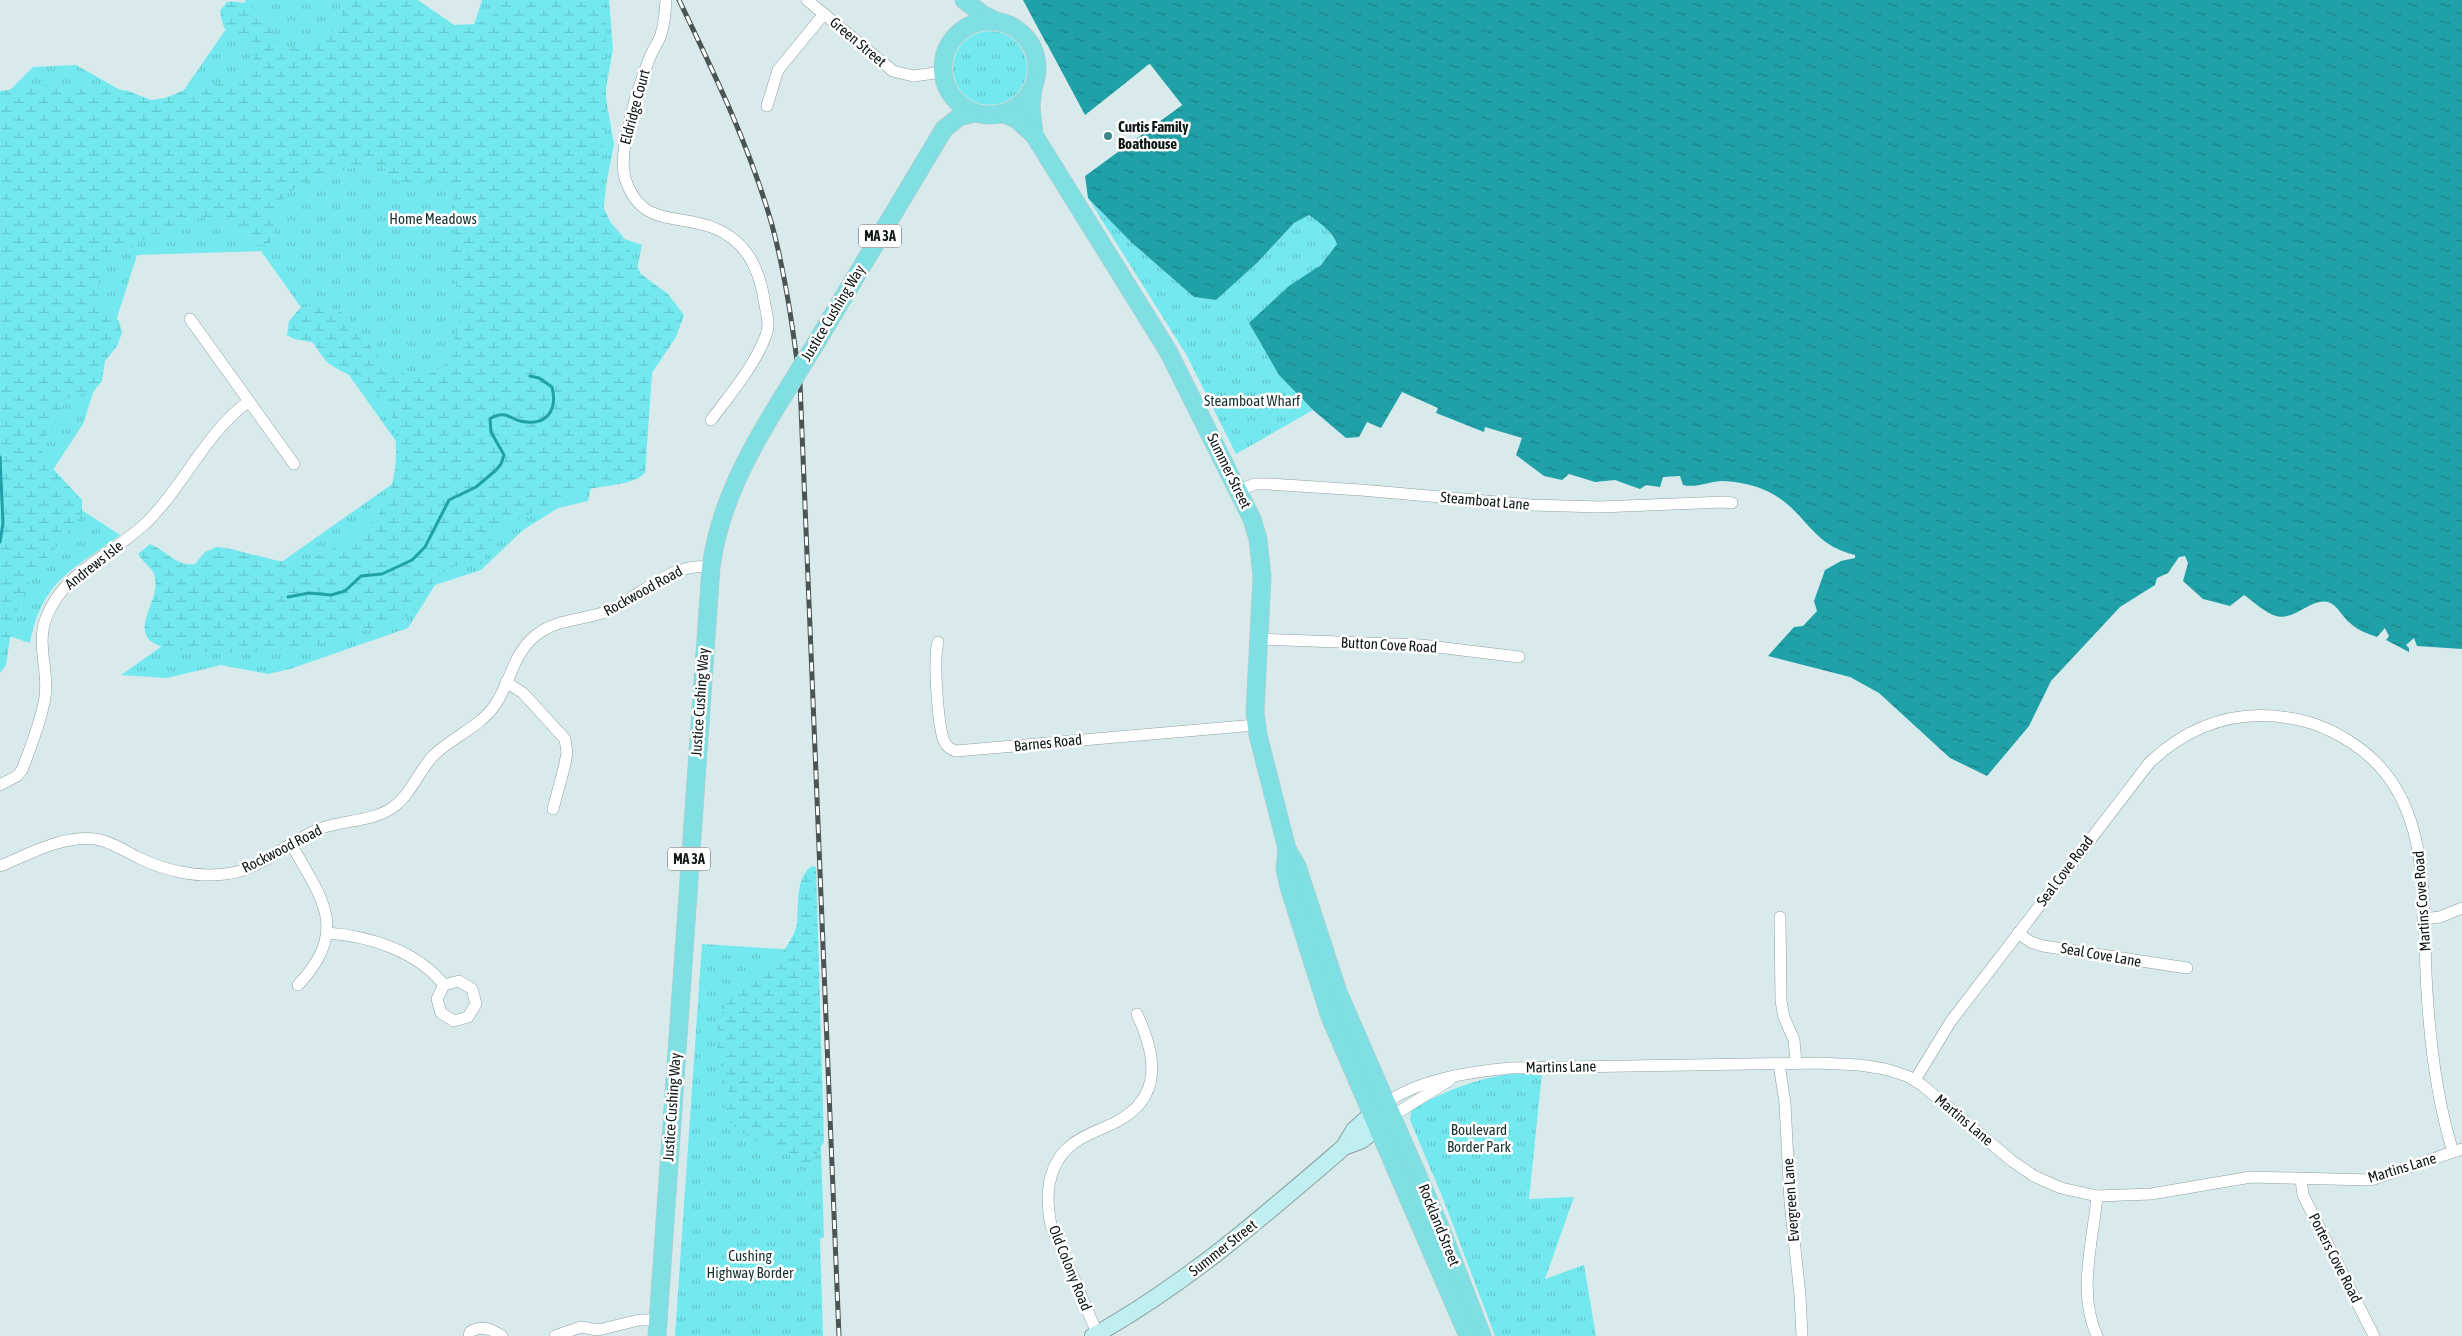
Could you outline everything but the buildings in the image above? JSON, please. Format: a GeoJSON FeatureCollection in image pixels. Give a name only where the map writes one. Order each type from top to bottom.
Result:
{"type":"FeatureCollection","features":[{"type":"Feature","properties":{"kind":"main road","name":"MA 3A"},"geometry":{"type":"LineString","coordinates":[[963,0],[982,14],[1017,29],[1033,48],[1037,69],[1033,87]]}},
{"type":"Feature","properties":{"kind":"main road","name":"MA 3A"},"geometry":{"type":"LineString","coordinates":[[945,80],[948,46],[957,33],[962,21],[963,0]]}},
{"type":"Feature","properties":{"kind":"main road"},"geometry":{"type":"LineString","coordinates":[[957,33],[980,24],[996,21]]}},
{"type":"Feature","properties":{"kind":"main road"},"geometry":{"type":"LineString","coordinates":[[945,80],[960,103],[975,113]]}},
{"type":"Feature","properties":{"kind":"main road","name":"Justice Cushing Way"},"geometry":{"type":"LineString","coordinates":[[944,129],[945,80]]}},
{"type":"Feature","properties":{"kind":"main road"},"geometry":{"type":"LineString","coordinates":[[1002,113],[1024,99],[1033,87]]}},
{"type":"Feature","properties":{"kind":"main road","name":"Summer Street"},"geometry":{"type":"LineString","coordinates":[[1033,87],[1031,106],[1034,135]]}},
{"type":"Feature","properties":{"kind":"main road","name":"MA 3A"},"geometry":{"type":"LineString","coordinates":[[975,113],[989,115],[1002,113]]}},
{"type":"Feature","properties":{"kind":"main road","name":"Justice Cushing Way"},"geometry":{"type":"LineString","coordinates":[[658,1328],[711,567],[720,523],[736,480],[750,450],[944,129],[959,118],[975,113]]}},
{"type":"Feature","properties":{"kind":"main road","name":"Summer Street"},"geometry":{"type":"LineString","coordinates":[[1002,113],[1016,119],[1034,135],[1168,352],[1240,490],[1255,527],[1260,552],[1262,594],[1255,696],[1256,725],[1287,849],[1297,866],[1338,992],[1389,1109]]}},
{"type":"Feature","properties":{"kind":"main road","name":"Summer Street"},"geometry":{"type":"LineString","coordinates":[[1287,849],[1285,869],[1311,962],[1330,1017],[1374,1121]]}},
{"type":"Feature","properties":{"kind":"main road","name":"Rockland Street"},"geometry":{"type":"LineString","coordinates":[[1389,1109],[1441,1229],[1482,1336]]}},
{"type":"Feature","properties":{"kind":"main road","name":"Rockland Street"},"geometry":{"type":"LineString","coordinates":[[1374,1121],[1468,1336]]}},
{"type":"Feature","properties":{"kind":"street","name":"Eldridge Court"},"geometry":{"type":"LineString","coordinates":[[666,0],[662,32],[647,65],[624,143],[623,166],[626,179],[640,205],[653,214],[708,226],[731,237],[743,246],[758,273],[767,318],[767,332],[761,346],[711,420]]}},
{"type":"Feature","properties":{"kind":"street","name":"Green Street"},"geometry":{"type":"LineString","coordinates":[[807,0],[893,71],[909,76],[945,80]]}},
{"type":"Feature","properties":{"kind":"street"},"geometry":{"type":"LineString","coordinates":[[767,106],[778,70],[824,14]]}},
{"type":"Feature","properties":{"kind":"street"},"geometry":{"type":"LineString","coordinates":[[190,319],[294,464]]}},
{"type":"Feature","properties":{"kind":"street","name":"Andrews Isle"},"geometry":{"type":"LineString","coordinates":[[0,785],[17,776],[22,770],[43,705],[45,692],[41,641],[44,622],[53,602],[67,584],[81,571],[147,522],[225,422],[249,401]]}},
{"type":"Feature","properties":{"kind":"street","name":"Steamboat Lane"},"geometry":{"type":"LineString","coordinates":[[1240,490],[1256,484],[1268,484],[1531,505],[1600,507],[1732,503]]}},
{"type":"Feature","properties":{"kind":"street","name":"Rockwood Road"},"geometry":{"type":"LineString","coordinates":[[0,866],[59,843],[90,839],[103,841],[147,862],[171,869],[199,875],[224,874],[255,865],[328,826],[382,813],[396,805],[437,752],[492,709],[523,648],[547,628],[563,621],[607,612],[681,568],[698,565],[711,567]]}},
{"type":"Feature","properties":{"kind":"street","name":"Button Cove Road"},"geometry":{"type":"LineString","coordinates":[[1259,639],[1421,645],[1519,657]]}},
{"type":"Feature","properties":{"kind":"street","name":"Barnes Road"},"geometry":{"type":"LineString","coordinates":[[938,642],[936,660],[942,734],[947,746],[956,751],[1256,725]]}},
{"type":"Feature","properties":{"kind":"street"},"geometry":{"type":"LineString","coordinates":[[506,682],[523,693],[565,739],[567,753],[553,809]]}},
{"type":"Feature","properties":{"kind":"street","name":"Martins Cove Road"},"geometry":{"type":"LineString","coordinates":[[2256,715],[2298,719],[2324,727],[2359,747],[2380,766],[2396,787],[2413,825],[2421,859],[2430,1024],[2458,1151]]}},
{"type":"Feature","properties":{"kind":"street","name":"Seal Cove Road"},"geometry":{"type":"LineString","coordinates":[[1915,1080],[1952,1020],[2119,800],[2156,756],[2176,740],[2198,728],[2222,720],[2256,715]]}},
{"type":"Feature","properties":{"kind":"street"},"geometry":{"type":"LineString","coordinates":[[292,844],[325,907],[327,933],[318,960],[298,984]]}},
{"type":"Feature","properties":{"kind":"street"},"geometry":{"type":"LineString","coordinates":[[2423,919],[2440,917],[2462,908]]}},
{"type":"Feature","properties":{"kind":"street"},"geometry":{"type":"LineString","coordinates":[[1780,917],[1781,1002],[1784,1018],[1794,1040],[1796,1063]]}},
{"type":"Feature","properties":{"kind":"street"},"geometry":{"type":"LineString","coordinates":[[327,933],[370,942],[404,952],[431,969],[444,985]]}},
{"type":"Feature","properties":{"kind":"street","name":"Seal Cove Lane"},"geometry":{"type":"LineString","coordinates":[[2018,933],[2031,942],[2043,946],[2187,968]]}},
{"type":"Feature","properties":{"kind":"street","name":"Old Colony Road"},"geometry":{"type":"LineString","coordinates":[[1101,1334],[1051,1225],[1048,1211],[1049,1186],[1060,1158],[1071,1145],[1124,1118],[1144,1098],[1152,1076],[1153,1061],[1149,1042],[1137,1014]]}},
{"type":"Feature","properties":{"kind":"street","name":"Martins Lane"},"geometry":{"type":"LineString","coordinates":[[1389,1109],[1453,1078],[1510,1068],[1796,1063],[1867,1066],[1897,1072],[1915,1080],[2026,1170],[2061,1188],[2097,1196],[2151,1194],[2240,1178],[2352,1181],[2375,1179],[2458,1151]]}},
{"type":"Feature","properties":{"kind":"street","name":"Evergreen Lane"},"geometry":{"type":"LineString","coordinates":[[1779,1064],[1786,1108],[1790,1202],[1801,1302],[1802,1336]]}},
{"type":"Feature","properties":{"kind":"street","name":"Summer Street"},"geometry":{"type":"LineString","coordinates":[[1101,1334],[1199,1268],[1344,1147],[1362,1140],[1374,1121],[1389,1109]]}},
{"type":"Feature","properties":{"kind":"street","name":"Porters Cove Road"},"geometry":{"type":"LineString","coordinates":[[2301,1179],[2304,1195],[2374,1336]]}},
{"type":"Feature","properties":{"kind":"street"},"geometry":{"type":"LineString","coordinates":[[2097,1196],[2086,1295],[2088,1312],[2097,1336]]}},
{"type":"Feature","properties":{"kind":"street"},"geometry":{"type":"LineString","coordinates":[[555,1336],[581,1327],[598,1330],[639,1320],[658,1328]]}},
{"type":"Feature","properties":{"kind":"street"},"geometry":{"type":"LineString","coordinates":[[469,1336],[470,1332],[481,1328],[490,1329],[502,1336]]}},
{"type":"Feature","properties":{"kind":"green space","name":"Home Meadows"},"geometry":{"type":"Polygon","coordinates":[[[246,0],[404,0],[443,62],[474,25],[482,0],[609,0],[613,49],[605,93],[614,144],[606,185],[603,216],[591,227],[642,245],[588,501],[558,508],[523,530],[481,570],[435,585],[408,628],[290,669],[268,674],[221,665],[167,678],[121,675],[415,468],[261,251],[137,255],[83,424],[43,485],[120,535],[74,568],[51,590],[35,622],[30,643],[0,633],[0,100],[33,67],[76,65],[166,116],[246,0]]]}},
{"type":"Feature","properties":{"kind":"green space","name":"Home Meadows"},"geometry":{"type":"Polygon","coordinates":[[[341,0],[418,0],[454,25],[476,24],[494,14],[498,8],[496,0],[606,0],[606,118],[603,146],[598,167],[600,201],[611,223],[622,235],[641,274],[668,294],[684,315],[676,337],[652,373],[645,473],[629,482],[572,493],[564,497],[548,515],[539,510],[499,528],[492,536],[490,548],[481,565],[463,564],[441,574],[413,612],[403,619],[390,624],[311,646],[247,652],[196,652],[174,649],[156,644],[147,637],[145,623],[153,599],[156,582],[153,572],[138,554],[150,544],[177,561],[188,564],[195,564],[205,552],[217,547],[296,564],[303,563],[355,538],[367,528],[385,503],[395,472],[396,453],[396,436],[389,408],[384,400],[370,388],[328,363],[312,342],[294,339],[287,335],[289,321],[300,308],[324,306],[343,313],[385,363],[395,370],[408,375],[426,375],[440,368],[449,360],[450,351],[459,327],[461,308],[456,284],[451,276],[449,257],[450,245],[458,227],[456,207],[449,189],[441,180],[414,184],[401,182],[395,179],[381,165],[358,167],[328,174],[313,179],[289,192],[283,200],[269,245],[255,244],[238,228],[212,217],[198,218],[178,228],[151,235],[133,247],[114,252],[105,259],[99,270],[98,291],[100,303],[119,321],[122,333],[117,346],[105,361],[102,381],[94,391],[64,400],[61,413],[42,442],[43,458],[82,500],[82,514],[31,577],[18,608],[10,638],[6,665],[0,673],[0,91],[56,84],[75,89],[94,90],[106,87],[128,91],[151,100],[165,98],[182,91],[229,82],[249,69],[254,59],[252,48],[230,34],[224,26],[220,11],[227,2],[237,2],[253,7],[264,16],[276,40],[284,46],[300,47],[320,41],[335,28],[340,20],[341,0]]]}},
{"type":"Feature","properties":{"kind":"green space"},"geometry":{"type":"Polygon","coordinates":[[[990,31],[1011,37],[1021,47],[1027,68],[1021,89],[1011,99],[990,105],[969,99],[959,89],[953,68],[959,47],[969,37],[990,31]]]}},
{"type":"Feature","properties":{"kind":"green space","name":"Steamboat Wharf"},"geometry":{"type":"Polygon","coordinates":[[[1088,198],[1131,242],[1194,297],[1216,300],[1257,263],[1294,223],[1309,215],[1326,227],[1337,244],[1329,255],[1309,276],[1250,323],[1277,369],[1313,410],[1236,454],[1186,354],[1088,198]]]}},
{"type":"Feature","properties":{"kind":"green space"},"geometry":{"type":"Polygon","coordinates":[[[812,866],[816,867],[824,1142],[810,1163],[802,1165],[796,1162],[784,1150],[763,1144],[738,1130],[729,1120],[726,1113],[726,1082],[718,1051],[717,1037],[720,1018],[735,993],[779,957],[791,939],[797,923],[800,884],[812,866]]]}},
{"type":"Feature","properties":{"kind":"green space","name":"Cushing Highway Border"},"geometry":{"type":"Polygon","coordinates":[[[702,944],[811,951],[816,1001],[824,1237],[820,1239],[823,1336],[675,1336],[702,944]]]}},
{"type":"Feature","properties":{"kind":"green space","name":"Boulevard Border Park"},"geometry":{"type":"Polygon","coordinates":[[[1518,1073],[1542,1073],[1529,1199],[1574,1197],[1545,1279],[1584,1265],[1596,1336],[1495,1336],[1444,1201],[1410,1120],[1411,1110],[1437,1096],[1489,1078],[1518,1073]]]}},
{"type":"Feature","properties":{"kind":"water"},"geometry":{"type":"Polygon","coordinates":[[[1023,0],[2462,0],[2462,649],[2417,646],[2414,638],[2406,645],[2409,648],[2409,652],[2386,640],[2389,636],[2385,628],[2377,637],[2363,632],[2347,620],[2335,606],[2328,602],[2315,603],[2296,613],[2283,617],[2268,612],[2244,595],[2230,606],[2203,599],[2183,581],[2188,563],[2185,556],[2179,557],[2168,573],[2157,578],[2155,585],[2120,607],[2051,681],[2029,726],[1987,776],[1950,758],[1879,693],[1850,677],[1768,656],[1794,627],[1803,626],[1817,611],[1814,601],[1825,570],[1841,561],[1855,558],[1855,555],[1827,543],[1792,508],[1769,492],[1752,485],[1727,481],[1693,486],[1683,485],[1680,476],[1663,477],[1660,487],[1646,485],[1640,489],[1615,480],[1595,482],[1569,474],[1562,480],[1544,476],[1516,455],[1522,438],[1485,427],[1484,432],[1436,413],[1438,408],[1402,392],[1381,428],[1367,422],[1359,437],[1346,438],[1313,410],[1279,375],[1249,323],[1289,286],[1321,265],[1337,244],[1332,235],[1309,215],[1294,223],[1257,263],[1216,300],[1194,297],[1131,242],[1088,198],[1085,176],[1182,105],[1149,64],[1085,116],[1023,0]]]}},
{"type":"Feature","properties":{"kind":"pier"},"geometry":{"type":"Polygon","coordinates":[[[1047,44],[1085,115],[1150,64],[1182,105],[1082,178],[1083,174],[1178,105],[1149,68],[1084,118],[1045,45],[1047,44]]]}},
{"type":"Feature","properties":{"kind":"waterway"},"geometry":{"type":"LineString","coordinates":[[288,597],[309,593],[331,595],[345,591],[361,576],[382,574],[412,560],[425,547],[449,500],[476,487],[501,464],[504,455],[491,432],[490,419],[503,415],[518,420],[537,422],[548,415],[553,403],[552,387],[539,378],[530,376]]}},
{"type":"Feature","properties":{"kind":"waterway"},"geometry":{"type":"LineString","coordinates":[[0,457],[3,523],[0,542]]}},
{"type":"Feature","properties":{"kind":"railway"},"geometry":{"type":"LineString","coordinates":[[679,0],[730,111],[763,196],[772,225],[785,284],[800,383],[839,1336]]}},
{"type":"Feature","properties":{"kind":"place","name":"Curtis Family Boathouse"},"geometry":{"type":"Point","coordinates":[1108,136]}}]}
